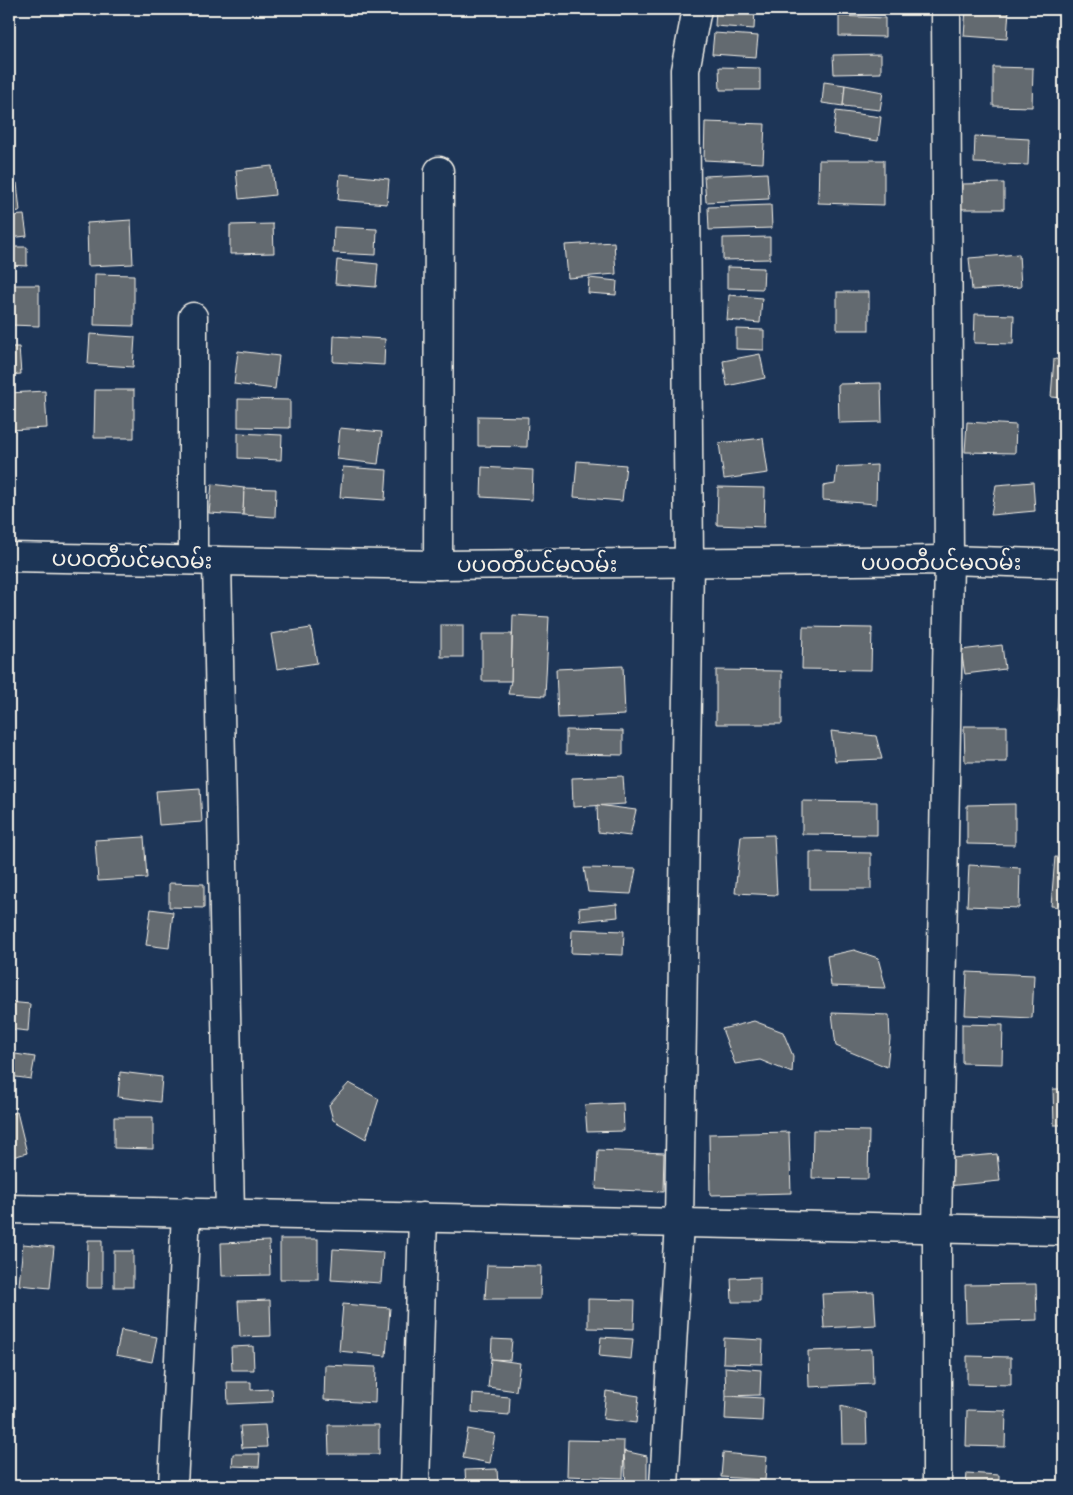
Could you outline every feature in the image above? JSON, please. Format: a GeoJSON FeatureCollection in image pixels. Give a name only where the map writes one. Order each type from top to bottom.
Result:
{"type":"FeatureCollection","features":[{"type":"Feature","properties":{"kind":"street"},"geometry":{"type":"LineString","coordinates":[[664,1486],[679,1223],[689,563],[685,70],[697,9]]}},
{"type":"Feature","properties":{"kind":"street"},"geometry":{"type":"LineString","coordinates":[[937,1486],[937,1228],[949,560],[946,9]]}},
{"type":"Feature","properties":{"kind":"street"},"geometry":{"type":"LineString","coordinates":[[438,565],[439,171]]}},
{"type":"Feature","properties":{"kind":"street"},"geometry":{"type":"LineString","coordinates":[[193,317],[205,561],[230,1214]]}},
{"type":"Feature","properties":{"kind":"street","name":"ပပဝတီပင်မလမ်း"},"geometry":{"type":"LineString","coordinates":[[9,557],[438,565],[949,560],[1064,564]]}},
{"type":"Feature","properties":{"kind":"street"},"geometry":{"type":"LineString","coordinates":[[9,1209],[1064,1231]]}},
{"type":"Feature","properties":{"kind":"street"},"geometry":{"type":"LineString","coordinates":[[173,1486],[186,1212]]}},
{"type":"Feature","properties":{"kind":"street"},"geometry":{"type":"LineString","coordinates":[[415,1486],[423,1217]]}},
{"type":"Feature","properties":{"kind":"building"},"geometry":{"type":"Polygon","coordinates":[[[716,9],[755,9],[754,29],[715,26],[716,9]]]}},
{"type":"Feature","properties":{"kind":"building"},"geometry":{"type":"Polygon","coordinates":[[[966,9],[1009,9],[1007,39],[964,36],[966,9]]]}},
{"type":"Feature","properties":{"kind":"building"},"geometry":{"type":"Polygon","coordinates":[[[1059,9],[1064,9],[1064,48],[1057,48],[1059,9]]]}},
{"type":"Feature","properties":{"kind":"building"},"geometry":{"type":"Polygon","coordinates":[[[839,16],[885,18],[885,37],[839,36],[839,16]]]}},
{"type":"Feature","properties":{"kind":"building"},"geometry":{"type":"Polygon","coordinates":[[[714,33],[758,36],[756,57],[712,54],[714,33]]]}},
{"type":"Feature","properties":{"kind":"building"},"geometry":{"type":"Polygon","coordinates":[[[881,54],[881,73],[834,74],[833,55],[881,54]]]}},
{"type":"Feature","properties":{"kind":"building"},"geometry":{"type":"Polygon","coordinates":[[[719,67],[760,68],[760,90],[720,90],[719,67]]]}},
{"type":"Feature","properties":{"kind":"building"},"geometry":{"type":"Polygon","coordinates":[[[993,67],[1033,68],[1032,107],[993,106],[993,67]]]}},
{"type":"Feature","properties":{"kind":"building"},"geometry":{"type":"Polygon","coordinates":[[[824,82],[845,85],[843,106],[822,103],[824,82]]]}},
{"type":"Feature","properties":{"kind":"building"},"geometry":{"type":"Polygon","coordinates":[[[845,85],[883,92],[880,110],[843,106],[845,85]]]}},
{"type":"Feature","properties":{"kind":"building"},"geometry":{"type":"Polygon","coordinates":[[[836,111],[881,117],[878,141],[833,134],[836,111]]]}},
{"type":"Feature","properties":{"kind":"building"},"geometry":{"type":"Polygon","coordinates":[[[705,122],[765,124],[763,163],[704,160],[705,122]]]}},
{"type":"Feature","properties":{"kind":"building"},"geometry":{"type":"Polygon","coordinates":[[[975,136],[1029,139],[1028,165],[974,163],[975,136]]]}},
{"type":"Feature","properties":{"kind":"building"},"geometry":{"type":"Polygon","coordinates":[[[819,160],[884,160],[884,205],[818,203],[819,160]]]}},
{"type":"Feature","properties":{"kind":"building"},"geometry":{"type":"Polygon","coordinates":[[[272,166],[275,195],[239,199],[236,170],[272,166]]]}},
{"type":"Feature","properties":{"kind":"building"},"geometry":{"type":"Polygon","coordinates":[[[767,173],[769,199],[706,202],[704,176],[767,173]]]}},
{"type":"Feature","properties":{"kind":"building"},"geometry":{"type":"Polygon","coordinates":[[[340,174],[389,179],[387,204],[338,200],[340,174]]]}},
{"type":"Feature","properties":{"kind":"building"},"geometry":{"type":"Polygon","coordinates":[[[17,183],[20,211],[9,212],[9,184],[17,183]]]}},
{"type":"Feature","properties":{"kind":"building"},"geometry":{"type":"Polygon","coordinates":[[[1004,183],[1004,209],[960,209],[962,184],[1004,183]]]}},
{"type":"Feature","properties":{"kind":"building"},"geometry":{"type":"Polygon","coordinates":[[[771,205],[772,228],[709,230],[708,207],[771,205]]]}},
{"type":"Feature","properties":{"kind":"building"},"geometry":{"type":"Polygon","coordinates":[[[24,215],[27,236],[9,238],[9,216],[24,215]]]}},
{"type":"Feature","properties":{"kind":"building"},"geometry":{"type":"Polygon","coordinates":[[[131,220],[133,264],[88,266],[87,223],[131,220]]]}},
{"type":"Feature","properties":{"kind":"building"},"geometry":{"type":"Polygon","coordinates":[[[273,224],[274,253],[230,254],[230,225],[273,224]]]}},
{"type":"Feature","properties":{"kind":"building"},"geometry":{"type":"Polygon","coordinates":[[[334,227],[377,229],[376,255],[333,253],[334,227]]]}},
{"type":"Feature","properties":{"kind":"building"},"geometry":{"type":"Polygon","coordinates":[[[770,237],[770,259],[723,260],[723,238],[770,237]]]}},
{"type":"Feature","properties":{"kind":"building"},"geometry":{"type":"Polygon","coordinates":[[[614,242],[616,274],[568,278],[565,245],[614,242]]]}},
{"type":"Feature","properties":{"kind":"building"},"geometry":{"type":"Polygon","coordinates":[[[9,247],[27,247],[27,266],[9,265],[9,247]]]}},
{"type":"Feature","properties":{"kind":"building"},"geometry":{"type":"Polygon","coordinates":[[[1019,254],[1021,287],[972,290],[969,258],[1019,254]]]}},
{"type":"Feature","properties":{"kind":"building"},"geometry":{"type":"Polygon","coordinates":[[[337,260],[378,264],[376,287],[335,284],[337,260]]]}},
{"type":"Feature","properties":{"kind":"building"},"geometry":{"type":"Polygon","coordinates":[[[727,267],[764,268],[763,289],[727,288],[727,267]]]}},
{"type":"Feature","properties":{"kind":"building"},"geometry":{"type":"Polygon","coordinates":[[[95,274],[134,275],[134,326],[94,325],[95,274]]]}},
{"type":"Feature","properties":{"kind":"building"},"geometry":{"type":"Polygon","coordinates":[[[589,278],[617,281],[616,295],[588,293],[589,278]]]}},
{"type":"Feature","properties":{"kind":"building"},"geometry":{"type":"Polygon","coordinates":[[[9,285],[39,285],[39,326],[9,325],[9,285]]]}},
{"type":"Feature","properties":{"kind":"building"},"geometry":{"type":"Polygon","coordinates":[[[837,292],[869,292],[869,330],[837,330],[837,292]]]}},
{"type":"Feature","properties":{"kind":"building"},"geometry":{"type":"Polygon","coordinates":[[[729,295],[762,298],[760,323],[727,320],[729,295]]]}},
{"type":"Feature","properties":{"kind":"building"},"geometry":{"type":"Polygon","coordinates":[[[975,314],[1014,315],[1013,344],[974,343],[975,314]]]}},
{"type":"Feature","properties":{"kind":"building"},"geometry":{"type":"Polygon","coordinates":[[[736,329],[764,330],[764,350],[736,349],[736,329]]]}},
{"type":"Feature","properties":{"kind":"building"},"geometry":{"type":"Polygon","coordinates":[[[90,334],[135,337],[133,367],[88,364],[90,334]]]}},
{"type":"Feature","properties":{"kind":"building"},"geometry":{"type":"Polygon","coordinates":[[[334,336],[385,339],[384,365],[333,362],[334,336]]]}},
{"type":"Feature","properties":{"kind":"building"},"geometry":{"type":"Polygon","coordinates":[[[9,347],[19,347],[21,374],[9,375],[9,347]]]}},
{"type":"Feature","properties":{"kind":"building"},"geometry":{"type":"Polygon","coordinates":[[[238,351],[279,356],[275,389],[234,384],[238,351]]]}},
{"type":"Feature","properties":{"kind":"building"},"geometry":{"type":"Polygon","coordinates":[[[760,354],[765,378],[727,386],[723,361],[760,354]]]}},
{"type":"Feature","properties":{"kind":"building"},"geometry":{"type":"Polygon","coordinates":[[[1054,359],[1064,360],[1064,398],[1051,397],[1054,359]]]}},
{"type":"Feature","properties":{"kind":"building"},"geometry":{"type":"Polygon","coordinates":[[[881,383],[882,422],[839,423],[838,384],[881,383]]]}},
{"type":"Feature","properties":{"kind":"building"},"geometry":{"type":"Polygon","coordinates":[[[95,390],[134,390],[134,438],[94,438],[95,390]]]}},
{"type":"Feature","properties":{"kind":"building"},"geometry":{"type":"Polygon","coordinates":[[[45,391],[47,428],[9,430],[9,393],[45,391]]]}},
{"type":"Feature","properties":{"kind":"building"},"geometry":{"type":"Polygon","coordinates":[[[238,399],[290,400],[290,428],[238,427],[238,399]]]}},
{"type":"Feature","properties":{"kind":"building"},"geometry":{"type":"Polygon","coordinates":[[[478,416],[528,417],[527,447],[478,446],[478,416]]]}},
{"type":"Feature","properties":{"kind":"building"},"geometry":{"type":"Polygon","coordinates":[[[967,422],[1016,425],[1015,453],[965,452],[967,422]]]}},
{"type":"Feature","properties":{"kind":"building"},"geometry":{"type":"Polygon","coordinates":[[[340,428],[382,432],[378,464],[337,459],[340,428]]]}},
{"type":"Feature","properties":{"kind":"building"},"geometry":{"type":"Polygon","coordinates":[[[238,433],[282,435],[281,460],[238,458],[238,433]]]}},
{"type":"Feature","properties":{"kind":"building"},"geometry":{"type":"Polygon","coordinates":[[[763,438],[768,473],[724,479],[719,443],[763,438]]]}},
{"type":"Feature","properties":{"kind":"building"},"geometry":{"type":"Polygon","coordinates":[[[577,461],[626,465],[622,501],[574,497],[577,461]]]}},
{"type":"Feature","properties":{"kind":"building"},"geometry":{"type":"Polygon","coordinates":[[[877,465],[876,504],[823,500],[823,486],[835,484],[837,467],[877,465]]]}},
{"type":"Feature","properties":{"kind":"building"},"geometry":{"type":"Polygon","coordinates":[[[343,467],[387,470],[385,500],[340,497],[343,467]]]}},
{"type":"Feature","properties":{"kind":"building"},"geometry":{"type":"Polygon","coordinates":[[[482,467],[533,470],[532,500],[481,497],[482,467]]]}},
{"type":"Feature","properties":{"kind":"building"},"geometry":{"type":"Polygon","coordinates":[[[1033,482],[1035,511],[991,515],[996,485],[1033,482]]]}},
{"type":"Feature","properties":{"kind":"building"},"geometry":{"type":"Polygon","coordinates":[[[212,484],[244,488],[243,515],[209,513],[212,484]]]}},
{"type":"Feature","properties":{"kind":"building"},"geometry":{"type":"Polygon","coordinates":[[[718,487],[765,488],[764,527],[717,525],[718,487]]]}},
{"type":"Feature","properties":{"kind":"building"},"geometry":{"type":"Polygon","coordinates":[[[244,488],[276,489],[275,517],[243,515],[244,488]]]}},
{"type":"Feature","properties":{"kind":"building"},"geometry":{"type":"Polygon","coordinates":[[[513,615],[549,617],[545,696],[508,694],[511,681],[513,615]]]}},
{"type":"Feature","properties":{"kind":"building"},"geometry":{"type":"Polygon","coordinates":[[[441,625],[463,625],[463,657],[441,657],[441,625]]]}},
{"type":"Feature","properties":{"kind":"building"},"geometry":{"type":"Polygon","coordinates":[[[803,627],[872,628],[871,670],[802,669],[803,627]]]}},
{"type":"Feature","properties":{"kind":"building"},"geometry":{"type":"Polygon","coordinates":[[[311,628],[317,663],[277,669],[271,634],[311,628]]]}},
{"type":"Feature","properties":{"kind":"building"},"geometry":{"type":"Polygon","coordinates":[[[482,634],[512,634],[511,681],[482,681],[482,634]]]}},
{"type":"Feature","properties":{"kind":"building"},"geometry":{"type":"Polygon","coordinates":[[[1002,645],[1005,669],[965,674],[961,650],[1002,645]]]}},
{"type":"Feature","properties":{"kind":"building"},"geometry":{"type":"Polygon","coordinates":[[[1061,663],[1064,663],[1064,712],[1057,711],[1061,663]]]}},
{"type":"Feature","properties":{"kind":"building"},"geometry":{"type":"Polygon","coordinates":[[[623,666],[625,715],[558,718],[556,669],[623,666]]]}},
{"type":"Feature","properties":{"kind":"building"},"geometry":{"type":"Polygon","coordinates":[[[716,670],[782,671],[782,724],[716,724],[716,670]]]}},
{"type":"Feature","properties":{"kind":"building"},"geometry":{"type":"Polygon","coordinates":[[[964,726],[1007,726],[1007,762],[965,762],[964,726]]]}},
{"type":"Feature","properties":{"kind":"building"},"geometry":{"type":"Polygon","coordinates":[[[566,730],[623,731],[623,755],[566,754],[566,730]]]}},
{"type":"Feature","properties":{"kind":"building"},"geometry":{"type":"Polygon","coordinates":[[[831,731],[876,736],[882,759],[835,761],[831,731]]]}},
{"type":"Feature","properties":{"kind":"building"},"geometry":{"type":"Polygon","coordinates":[[[623,776],[625,804],[573,807],[572,778],[623,776]]]}},
{"type":"Feature","properties":{"kind":"building"},"geometry":{"type":"Polygon","coordinates":[[[200,788],[202,822],[159,825],[156,791],[200,788]]]}},
{"type":"Feature","properties":{"kind":"building"},"geometry":{"type":"Polygon","coordinates":[[[802,801],[877,802],[877,835],[802,834],[802,801]]]}},
{"type":"Feature","properties":{"kind":"building"},"geometry":{"type":"Polygon","coordinates":[[[1015,804],[1015,845],[967,844],[967,805],[1015,804]]]}},
{"type":"Feature","properties":{"kind":"building"},"geometry":{"type":"Polygon","coordinates":[[[597,805],[636,810],[630,836],[598,832],[597,805]]]}},
{"type":"Feature","properties":{"kind":"building"},"geometry":{"type":"Polygon","coordinates":[[[774,835],[777,895],[735,893],[741,836],[774,835]]]}},
{"type":"Feature","properties":{"kind":"building"},"geometry":{"type":"Polygon","coordinates":[[[144,837],[147,878],[98,881],[95,840],[144,837]]]}},
{"type":"Feature","properties":{"kind":"building"},"geometry":{"type":"Polygon","coordinates":[[[810,852],[871,853],[871,889],[810,889],[810,852]]]}},
{"type":"Feature","properties":{"kind":"building"},"geometry":{"type":"Polygon","coordinates":[[[1055,857],[1064,858],[1064,907],[1051,906],[1055,857]]]}},
{"type":"Feature","properties":{"kind":"building"},"geometry":{"type":"Polygon","coordinates":[[[969,865],[1020,868],[1019,908],[967,906],[969,865]]]}},
{"type":"Feature","properties":{"kind":"building"},"geometry":{"type":"Polygon","coordinates":[[[584,868],[636,869],[631,894],[588,892],[584,868]]]}},
{"type":"Feature","properties":{"kind":"building"},"geometry":{"type":"Polygon","coordinates":[[[169,883],[204,884],[204,908],[169,907],[169,883]]]}},
{"type":"Feature","properties":{"kind":"building"},"geometry":{"type":"Polygon","coordinates":[[[617,904],[618,917],[580,921],[579,908],[617,904]]]}},
{"type":"Feature","properties":{"kind":"building"},"geometry":{"type":"Polygon","coordinates":[[[151,909],[173,912],[169,948],[146,945],[151,909]]]}},
{"type":"Feature","properties":{"kind":"building"},"geometry":{"type":"Polygon","coordinates":[[[572,929],[624,931],[623,955],[571,953],[572,929]]]}},
{"type":"Feature","properties":{"kind":"building"},"geometry":{"type":"Polygon","coordinates":[[[854,950],[878,958],[886,988],[831,986],[827,956],[854,950]]]}},
{"type":"Feature","properties":{"kind":"building"},"geometry":{"type":"Polygon","coordinates":[[[967,972],[1034,975],[1032,1018],[965,1015],[967,972]]]}},
{"type":"Feature","properties":{"kind":"building"},"geometry":{"type":"Polygon","coordinates":[[[9,1002],[30,1004],[28,1031],[9,1029],[9,1002]]]}},
{"type":"Feature","properties":{"kind":"building"},"geometry":{"type":"Polygon","coordinates":[[[832,1013],[889,1015],[890,1039],[887,1067],[836,1046],[832,1013]]]}},
{"type":"Feature","properties":{"kind":"building"},"geometry":{"type":"Polygon","coordinates":[[[754,1021],[783,1032],[793,1056],[792,1073],[760,1060],[735,1064],[722,1029],[754,1021]]]}},
{"type":"Feature","properties":{"kind":"building"},"geometry":{"type":"Polygon","coordinates":[[[962,1024],[1003,1025],[1002,1064],[962,1063],[962,1024]]]}},
{"type":"Feature","properties":{"kind":"building"},"geometry":{"type":"Polygon","coordinates":[[[9,1053],[35,1057],[31,1079],[9,1076],[9,1053]]]}},
{"type":"Feature","properties":{"kind":"building"},"geometry":{"type":"Polygon","coordinates":[[[120,1072],[162,1077],[160,1102],[118,1097],[120,1072]]]}},
{"type":"Feature","properties":{"kind":"building"},"geometry":{"type":"Polygon","coordinates":[[[349,1083],[379,1099],[366,1139],[333,1120],[329,1105],[349,1083]]]}},
{"type":"Feature","properties":{"kind":"building"},"geometry":{"type":"Polygon","coordinates":[[[1053,1089],[1064,1089],[1064,1125],[1054,1125],[1053,1089]]]}},
{"type":"Feature","properties":{"kind":"building"},"geometry":{"type":"Polygon","coordinates":[[[623,1103],[624,1131],[587,1132],[585,1105],[623,1103]]]}},
{"type":"Feature","properties":{"kind":"building"},"geometry":{"type":"Polygon","coordinates":[[[17,1112],[27,1153],[9,1158],[9,1114],[17,1112]]]}},
{"type":"Feature","properties":{"kind":"building"},"geometry":{"type":"Polygon","coordinates":[[[114,1117],[153,1117],[153,1149],[114,1148],[114,1117]]]}},
{"type":"Feature","properties":{"kind":"building"},"geometry":{"type":"Polygon","coordinates":[[[813,1130],[869,1131],[868,1179],[812,1178],[813,1130]]]}},
{"type":"Feature","properties":{"kind":"building"},"geometry":{"type":"Polygon","coordinates":[[[789,1132],[791,1193],[710,1195],[709,1134],[789,1132]]]}},
{"type":"Feature","properties":{"kind":"building"},"geometry":{"type":"Polygon","coordinates":[[[598,1150],[664,1153],[663,1192],[596,1189],[598,1150]]]}},
{"type":"Feature","properties":{"kind":"building"},"geometry":{"type":"Polygon","coordinates":[[[997,1154],[1000,1181],[947,1186],[952,1158],[997,1154]]]}},
{"type":"Feature","properties":{"kind":"building"},"geometry":{"type":"Polygon","coordinates":[[[280,1239],[318,1239],[318,1279],[280,1279],[280,1239]]]}},
{"type":"Feature","properties":{"kind":"building"},"geometry":{"type":"Polygon","coordinates":[[[88,1240],[102,1240],[102,1288],[87,1288],[88,1240]]]}},
{"type":"Feature","properties":{"kind":"building"},"geometry":{"type":"Polygon","coordinates":[[[269,1241],[270,1275],[222,1276],[221,1243],[269,1241]]]}},
{"type":"Feature","properties":{"kind":"building"},"geometry":{"type":"Polygon","coordinates":[[[23,1244],[54,1247],[50,1288],[19,1285],[23,1244]]]}},
{"type":"Feature","properties":{"kind":"building"},"geometry":{"type":"Polygon","coordinates":[[[333,1249],[383,1252],[381,1283],[331,1280],[333,1249]]]}},
{"type":"Feature","properties":{"kind":"building"},"geometry":{"type":"Polygon","coordinates":[[[114,1251],[133,1251],[133,1287],[114,1287],[114,1251]]]}},
{"type":"Feature","properties":{"kind":"building"},"geometry":{"type":"Polygon","coordinates":[[[487,1265],[541,1266],[540,1299],[485,1299],[487,1265]]]}},
{"type":"Feature","properties":{"kind":"building"},"geometry":{"type":"Polygon","coordinates":[[[760,1277],[760,1302],[732,1302],[731,1278],[760,1277]]]}},
{"type":"Feature","properties":{"kind":"building"},"geometry":{"type":"Polygon","coordinates":[[[1036,1284],[1037,1320],[966,1322],[965,1285],[1036,1284]]]}},
{"type":"Feature","properties":{"kind":"building"},"geometry":{"type":"Polygon","coordinates":[[[874,1292],[876,1325],[824,1328],[822,1294],[874,1292]]]}},
{"type":"Feature","properties":{"kind":"building"},"geometry":{"type":"Polygon","coordinates":[[[588,1299],[635,1300],[634,1329],[588,1328],[588,1299]]]}},
{"type":"Feature","properties":{"kind":"building"},"geometry":{"type":"Polygon","coordinates":[[[270,1300],[271,1336],[240,1337],[238,1301],[270,1300]]]}},
{"type":"Feature","properties":{"kind":"building"},"geometry":{"type":"Polygon","coordinates":[[[343,1304],[390,1308],[386,1356],[339,1351],[343,1304]]]}},
{"type":"Feature","properties":{"kind":"building"},"geometry":{"type":"Polygon","coordinates":[[[121,1330],[157,1337],[152,1362],[116,1355],[121,1330]]]}},
{"type":"Feature","properties":{"kind":"building"},"geometry":{"type":"Polygon","coordinates":[[[601,1337],[633,1339],[631,1359],[599,1356],[601,1337]]]}},
{"type":"Feature","properties":{"kind":"building"},"geometry":{"type":"Polygon","coordinates":[[[724,1338],[763,1340],[762,1364],[723,1363],[724,1338]]]}},
{"type":"Feature","properties":{"kind":"building"},"geometry":{"type":"Polygon","coordinates":[[[492,1339],[512,1340],[510,1360],[491,1359],[492,1339]]]}},
{"type":"Feature","properties":{"kind":"building"},"geometry":{"type":"Polygon","coordinates":[[[253,1346],[254,1370],[232,1370],[231,1347],[253,1346]]]}},
{"type":"Feature","properties":{"kind":"building"},"geometry":{"type":"Polygon","coordinates":[[[872,1349],[873,1384],[809,1387],[808,1351],[872,1349]]]}},
{"type":"Feature","properties":{"kind":"building"},"geometry":{"type":"Polygon","coordinates":[[[967,1356],[1011,1357],[1011,1385],[967,1384],[967,1356]]]}},
{"type":"Feature","properties":{"kind":"building"},"geometry":{"type":"Polygon","coordinates":[[[491,1359],[520,1363],[516,1391],[488,1387],[491,1359]]]}},
{"type":"Feature","properties":{"kind":"building"},"geometry":{"type":"Polygon","coordinates":[[[325,1365],[376,1367],[375,1403],[324,1400],[325,1365]]]}},
{"type":"Feature","properties":{"kind":"building"},"geometry":{"type":"Polygon","coordinates":[[[725,1367],[761,1370],[760,1395],[726,1396],[725,1367]]]}},
{"type":"Feature","properties":{"kind":"building"},"geometry":{"type":"Polygon","coordinates":[[[227,1382],[251,1382],[251,1390],[272,1389],[273,1402],[228,1404],[227,1382]]]}},
{"type":"Feature","properties":{"kind":"building"},"geometry":{"type":"Polygon","coordinates":[[[606,1391],[639,1396],[636,1423],[603,1419],[606,1391]]]}},
{"type":"Feature","properties":{"kind":"building"},"geometry":{"type":"Polygon","coordinates":[[[473,1394],[510,1397],[509,1415],[472,1412],[473,1394]]]}},
{"type":"Feature","properties":{"kind":"building"},"geometry":{"type":"Polygon","coordinates":[[[726,1396],[763,1398],[762,1421],[725,1419],[726,1396]]]}},
{"type":"Feature","properties":{"kind":"building"},"geometry":{"type":"Polygon","coordinates":[[[841,1406],[866,1413],[867,1444],[842,1444],[841,1406]]]}},
{"type":"Feature","properties":{"kind":"building"},"geometry":{"type":"Polygon","coordinates":[[[967,1410],[1006,1411],[1005,1447],[966,1446],[967,1410]]]}},
{"type":"Feature","properties":{"kind":"building"},"geometry":{"type":"Polygon","coordinates":[[[265,1425],[267,1447],[242,1448],[240,1426],[265,1425]]]}},
{"type":"Feature","properties":{"kind":"building"},"geometry":{"type":"Polygon","coordinates":[[[328,1425],[379,1425],[379,1454],[329,1454],[328,1425]]]}},
{"type":"Feature","properties":{"kind":"building"},"geometry":{"type":"Polygon","coordinates":[[[468,1429],[495,1434],[490,1463],[463,1458],[468,1429]]]}},
{"type":"Feature","properties":{"kind":"building"},"geometry":{"type":"Polygon","coordinates":[[[568,1440],[624,1441],[623,1478],[567,1476],[568,1440]]]}},
{"type":"Feature","properties":{"kind":"building"},"geometry":{"type":"Polygon","coordinates":[[[624,1451],[647,1456],[647,1486],[626,1486],[624,1451]]]}},
{"type":"Feature","properties":{"kind":"building"},"geometry":{"type":"Polygon","coordinates":[[[723,1453],[767,1457],[765,1480],[721,1477],[723,1453]]]}},
{"type":"Feature","properties":{"kind":"building"},"geometry":{"type":"Polygon","coordinates":[[[233,1454],[260,1454],[259,1467],[232,1466],[233,1454]]]}},
{"type":"Feature","properties":{"kind":"building"},"geometry":{"type":"Polygon","coordinates":[[[497,1469],[498,1486],[466,1486],[465,1470],[497,1469]]]}},
{"type":"Feature","properties":{"kind":"building"},"geometry":{"type":"Polygon","coordinates":[[[967,1473],[999,1475],[999,1486],[966,1486],[967,1473]]]}},
{"type":"Feature","properties":{"kind":"building"},"geometry":{"type":"Polygon","coordinates":[[[719,1480],[763,1484],[763,1486],[719,1486],[719,1480]]]}},
{"type":"Feature","properties":{"kind":"building"},"geometry":{"type":"Polygon","coordinates":[[[333,1482],[365,1486],[333,1486],[333,1482]]]}},
{"type":"Feature","properties":{"kind":"building"},"geometry":{"type":"Polygon","coordinates":[[[835,1482],[873,1486],[835,1486],[835,1482]]]}}]}
